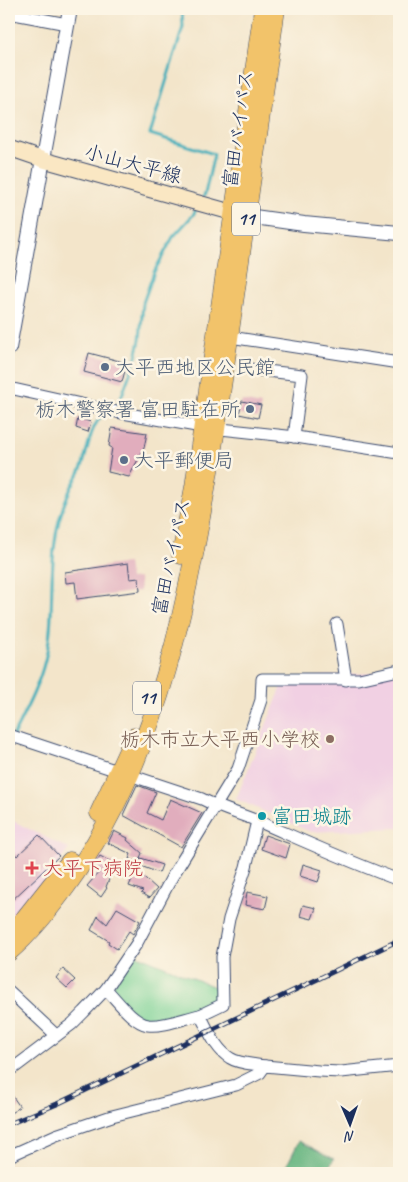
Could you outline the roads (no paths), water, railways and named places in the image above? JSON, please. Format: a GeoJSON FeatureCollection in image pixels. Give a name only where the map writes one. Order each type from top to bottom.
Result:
{"type":"FeatureCollection","features":[{"type":"Feature","properties":{"kind":"main road","name":"富田バイパス"},"geometry":{"type":"LineString","coordinates":[[209,428],[230,337],[240,214],[263,9]]}},
{"type":"Feature","properties":{"kind":"main road","name":"富田バイパス"},"geometry":{"type":"LineString","coordinates":[[9,952],[33,930],[79,870],[97,841],[125,774],[155,710],[175,641],[201,514],[209,428],[240,214],[276,9]]}},
{"type":"Feature","properties":{"kind":"main road","name":"小山大平線"},"geometry":{"type":"LineString","coordinates":[[9,148],[44,160],[240,214]]}},
{"type":"Feature","properties":{"kind":"main road","name":"富田バイパス"},"geometry":{"type":"LineString","coordinates":[[9,935],[39,901],[81,846],[125,774]]}},
{"type":"Feature","properties":{"kind":"street"},"geometry":{"type":"LineString","coordinates":[[9,348],[70,9]]}},
{"type":"Feature","properties":{"kind":"street"},"geometry":{"type":"LineString","coordinates":[[392,9],[399,10]]}},
{"type":"Feature","properties":{"kind":"street"},"geometry":{"type":"LineString","coordinates":[[9,13],[67,24]]}},
{"type":"Feature","properties":{"kind":"street"},"geometry":{"type":"LineString","coordinates":[[240,214],[304,224],[399,233]]}},
{"type":"Feature","properties":{"kind":"street"},"geometry":{"type":"LineString","coordinates":[[230,337],[399,360]]}},
{"type":"Feature","properties":{"kind":"street"},"geometry":{"type":"LineString","coordinates":[[249,369],[302,375],[294,437]]}},
{"type":"Feature","properties":{"kind":"street"},"geometry":{"type":"LineString","coordinates":[[9,388],[117,412],[209,428],[294,437],[399,453]]}},
{"type":"Feature","properties":{"kind":"street"},"geometry":{"type":"LineString","coordinates":[[337,624],[346,680]]}},
{"type":"Feature","properties":{"kind":"street"},"geometry":{"type":"LineString","coordinates":[[9,1069],[19,1064],[56,1034],[72,1024],[106,989],[137,943],[172,877],[238,769],[261,700],[262,679],[346,680],[399,670]]}},
{"type":"Feature","properties":{"kind":"street"},"geometry":{"type":"LineString","coordinates":[[9,734],[202,799],[216,807],[257,821],[327,852],[399,880]]}},
{"type":"Feature","properties":{"kind":"street"},"geometry":{"type":"LineString","coordinates":[[106,989],[135,1018],[148,1025],[161,1025],[200,1015],[223,1004],[222,964],[229,919],[246,866],[257,821]]}},
{"type":"Feature","properties":{"kind":"street"},"geometry":{"type":"LineString","coordinates":[[9,991],[56,1034]]}},
{"type":"Feature","properties":{"kind":"street"},"geometry":{"type":"LineString","coordinates":[[200,1015],[218,1048],[229,1058],[239,1062],[319,1072],[342,1072],[399,1066]]}},
{"type":"Feature","properties":{"kind":"street"},"geometry":{"type":"LineString","coordinates":[[9,1156],[56,1135],[112,1116],[236,1085],[260,1073],[265,1066]]}},
{"type":"Feature","properties":{"kind":"waterway"},"geometry":{"type":"LineString","coordinates":[[182,9],[183,27],[150,134],[214,154],[205,194],[202,199]]}},
{"type":"Feature","properties":{"kind":"waterway"},"geometry":{"type":"LineString","coordinates":[[113,408],[118,406],[136,357],[140,340],[143,303],[154,272],[173,237],[193,215],[198,206]]}},
{"type":"Feature","properties":{"kind":"waterway"},"geometry":{"type":"LineString","coordinates":[[9,744],[34,692],[45,660],[50,631],[53,557],[61,514],[68,494],[82,467],[96,423],[106,413]]}},
{"type":"Feature","properties":{"kind":"railway"},"geometry":{"type":"LineString","coordinates":[[9,1124],[57,1104],[399,940]]}},
{"type":"Feature","properties":{"kind":"place","name":"大平西地区公民館"},"geometry":{"type":"Point","coordinates":[105,367]}},
{"type":"Feature","properties":{"kind":"place","name":"栃木警察署 富田駐在所"},"geometry":{"type":"Point","coordinates":[250,409]}},
{"type":"Feature","properties":{"kind":"place","name":"大平郵便局"},"geometry":{"type":"Point","coordinates":[124,460]}},
{"type":"Feature","properties":{"kind":"place","name":"栃木市立大平西小学校"},"geometry":{"type":"Point","coordinates":[330,739]}},
{"type":"Feature","properties":{"kind":"place","name":"富田城跡"},"geometry":{"type":"Point","coordinates":[262,816]}},
{"type":"Feature","properties":{"kind":"place","name":"大平下病院"},"geometry":{"type":"Point","coordinates":[32,868]}}]}
